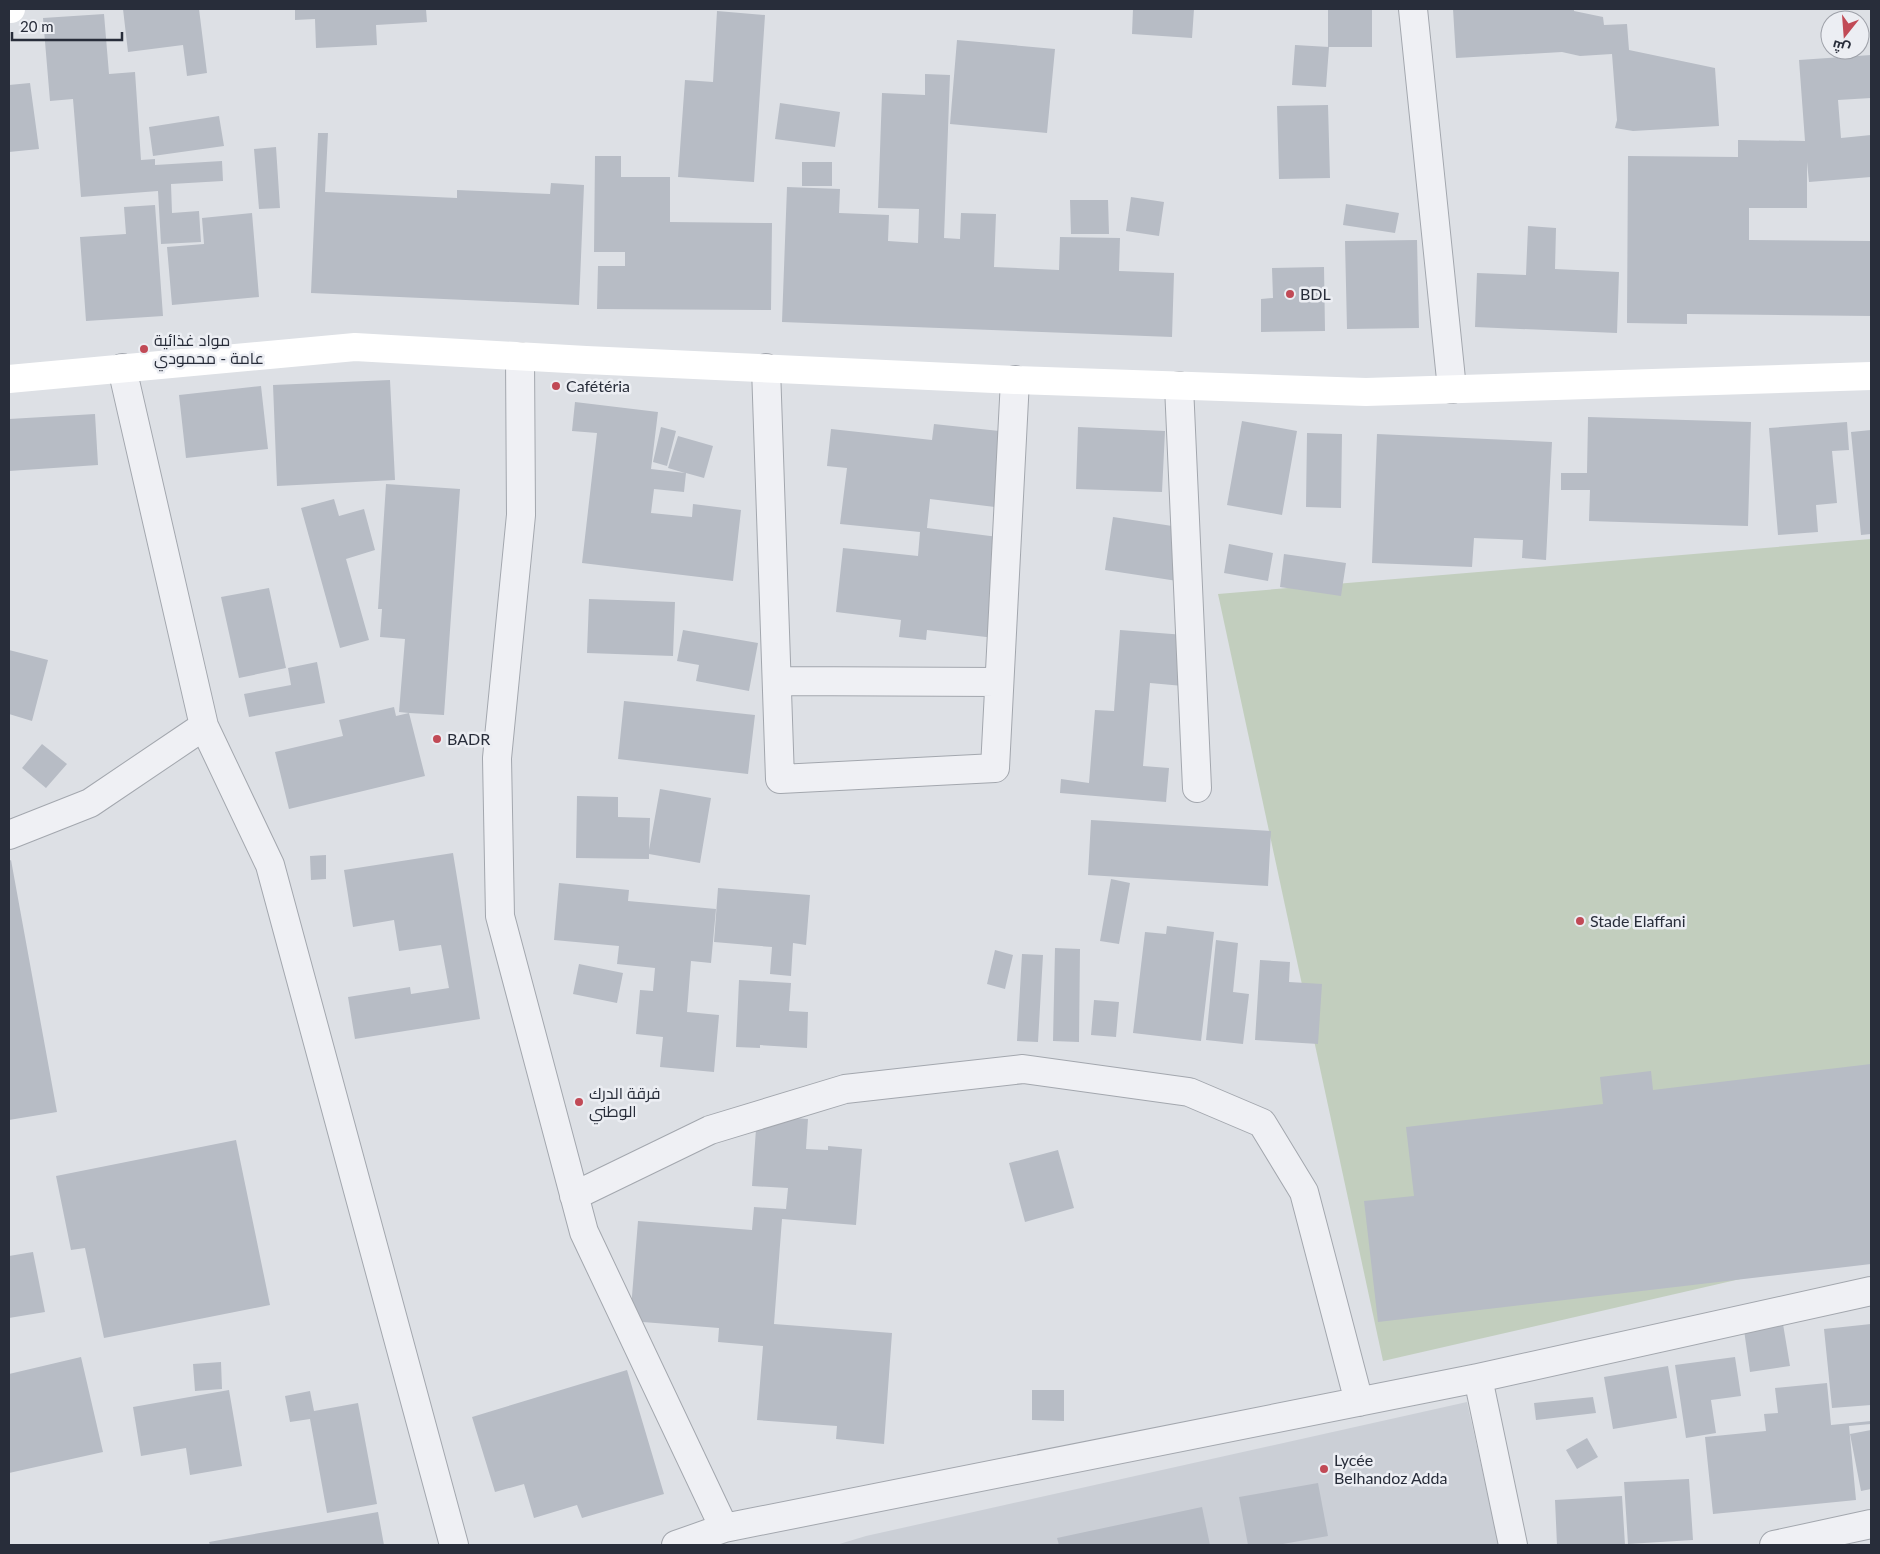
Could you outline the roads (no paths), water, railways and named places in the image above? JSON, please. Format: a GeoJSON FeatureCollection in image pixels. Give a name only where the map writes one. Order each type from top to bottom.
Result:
{"type":"FeatureCollection","features":[{"type":"Feature","properties":{"kind":"main road"},"geometry":{"type":"LineString","coordinates":[[9,379],[355,347],[520,357],[1015,380],[1366,392],[1871,376]]}},
{"type":"Feature","properties":{"kind":"street"},"geometry":{"type":"LineString","coordinates":[[1413,9],[1452,389]]}},
{"type":"Feature","properties":{"kind":"street"},"geometry":{"type":"LineString","coordinates":[[520,357],[521,515],[497,758],[500,916],[584,1232],[724,1528]]}},
{"type":"Feature","properties":{"kind":"street"},"geometry":{"type":"LineString","coordinates":[[122,368],[204,726],[270,865],[454,1545]]}},
{"type":"Feature","properties":{"kind":"street"},"geometry":{"type":"LineString","coordinates":[[766,368],[780,779],[995,768],[1015,380]]}},
{"type":"Feature","properties":{"kind":"street"},"geometry":{"type":"LineString","coordinates":[[1179,386],[1197,788]]}},
{"type":"Feature","properties":{"kind":"street"},"geometry":{"type":"LineString","coordinates":[[777,681],[999,682]]}},
{"type":"Feature","properties":{"kind":"street"},"geometry":{"type":"LineString","coordinates":[[9,835],[90,803],[204,726]]}},
{"type":"Feature","properties":{"kind":"street"},"geometry":{"type":"LineString","coordinates":[[574,1196],[710,1130],[845,1089],[1024,1069],[1189,1092],[1262,1123],[1304,1192],[1359,1402]]}},
{"type":"Feature","properties":{"kind":"street"},"geometry":{"type":"LineString","coordinates":[[676,1545],[724,1528],[1478,1378],[1871,1291]]}},
{"type":"Feature","properties":{"kind":"street"},"geometry":{"type":"LineString","coordinates":[[1478,1378],[1513,1545]]}},
{"type":"Feature","properties":{"kind":"street"},"geometry":{"type":"LineString","coordinates":[[1774,1545],[1871,1524]]}},
{"type":"Feature","properties":{"kind":"place","name":"BDL"},"geometry":{"type":"Point","coordinates":[1290,294]}},
{"type":"Feature","properties":{"kind":"place","name":"مواد غذائية عامة - محمودي"},"geometry":{"type":"Point","coordinates":[144,349]}},
{"type":"Feature","properties":{"kind":"place","name":"Cafétéria"},"geometry":{"type":"Point","coordinates":[556,386]}},
{"type":"Feature","properties":{"kind":"place","name":"BADR"},"geometry":{"type":"Point","coordinates":[437,739]}},
{"type":"Feature","properties":{"kind":"place","name":"Stade Elaffani"},"geometry":{"type":"Point","coordinates":[1580,921]}},
{"type":"Feature","properties":{"kind":"place","name":"فرقة الدرك الوطني"},"geometry":{"type":"Point","coordinates":[579,1102]}},
{"type":"Feature","properties":{"kind":"place","name":"Lycée Belhandoz Adda"},"geometry":{"type":"Point","coordinates":[1324,1469]}}]}
